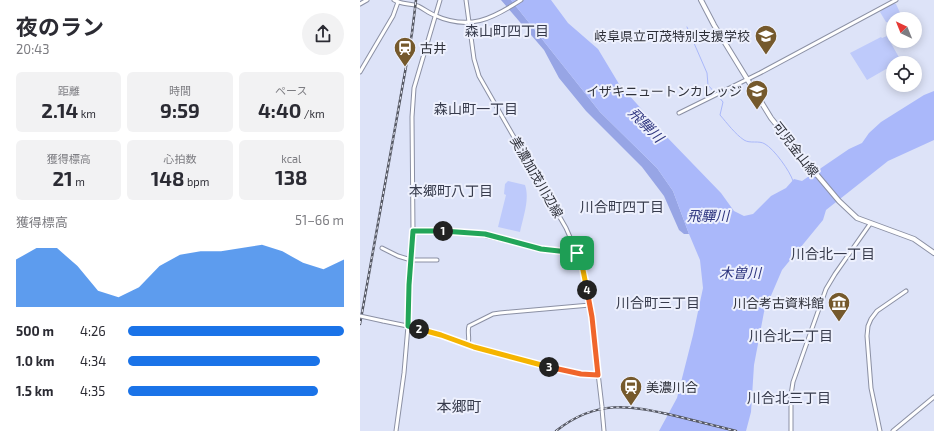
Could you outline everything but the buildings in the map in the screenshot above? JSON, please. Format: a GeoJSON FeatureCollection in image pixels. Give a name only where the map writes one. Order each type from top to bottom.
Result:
{"type":"FeatureCollection","features":[{"type":"Feature","properties":{"kind":"main road","name":"可児金山線"},"geometry":{"type":"LineString","coordinates":[[701,0],[714,25],[771,118],[839,201],[854,216],[870,224],[914,239],[934,253]]}},
{"type":"Feature","properties":{"kind":"street"},"geometry":{"type":"LineString","coordinates":[[360,4],[367,0]]}},
{"type":"Feature","properties":{"kind":"street"},"geometry":{"type":"LineString","coordinates":[[396,431],[404,374],[413,231],[412,116],[414,88],[440,0]]}},
{"type":"Feature","properties":{"kind":"street","name":"美濃加茂川辺線"},"geometry":{"type":"LineString","coordinates":[[466,0],[474,59],[479,76],[566,228],[583,270],[590,305],[604,431]]}},
{"type":"Feature","properties":{"kind":"street"},"geometry":{"type":"LineString","coordinates":[[360,72],[393,16],[397,1],[416,6],[448,20],[469,23],[486,19],[507,9],[521,0]]}},
{"type":"Feature","properties":{"kind":"street"},"geometry":{"type":"LineString","coordinates":[[679,113],[748,79],[896,0]]}},
{"type":"Feature","properties":{"kind":"street"},"geometry":{"type":"LineString","coordinates":[[791,431],[791,395],[793,382],[824,296],[835,274],[870,224]]}},
{"type":"Feature","properties":{"kind":"street"},"geometry":{"type":"LineString","coordinates":[[413,231],[479,234],[541,249],[577,253]]}},
{"type":"Feature","properties":{"kind":"street"},"geometry":{"type":"LineString","coordinates":[[382,248],[398,256],[411,260],[437,260]]}},
{"type":"Feature","properties":{"kind":"street"},"geometry":{"type":"LineString","coordinates":[[880,431],[871,388],[867,336],[868,326],[877,311],[906,291]]}},
{"type":"Feature","properties":{"kind":"street"},"geometry":{"type":"LineString","coordinates":[[468,345],[469,326],[493,314],[590,305]]}},
{"type":"Feature","properties":{"kind":"street"},"geometry":{"type":"LineString","coordinates":[[360,316],[408,326],[441,335],[468,345],[563,370],[598,375]]}},
{"type":"Feature","properties":{"kind":"street"},"geometry":{"type":"LineString","coordinates":[[893,431],[934,397]]}},
{"type":"Feature","properties":{"kind":"shaded area"},"geometry":{"type":"Polygon","coordinates":[[[501,0],[511,0],[600,112],[657,168],[673,191],[689,234],[684,234],[679,230],[664,196],[642,167],[586,111],[559,78],[544,50],[501,0]]]}},
{"type":"Feature","properties":{"kind":"shaded area"},"geometry":{"type":"Polygon","coordinates":[[[893,3],[896,4],[900,12],[886,12],[886,22],[880,12],[893,3]]]}},
{"type":"Feature","properties":{"kind":"shaded area"},"geometry":{"type":"Polygon","coordinates":[[[886,36],[886,48],[894,48],[898,56],[886,56],[886,69],[867,80],[850,53],[881,37],[886,36]]]}},
{"type":"Feature","properties":{"kind":"shaded area"},"geometry":{"type":"Polygon","coordinates":[[[508,181],[525,185],[527,196],[526,208],[520,232],[498,227],[506,195],[504,194],[505,184],[508,181]]]}},
{"type":"Feature","properties":{"kind":"water","name":"木曽川"},"geometry":{"type":"Polygon","coordinates":[[[511,0],[551,0],[568,23],[598,49],[619,84],[663,133],[721,193],[734,211],[744,216],[753,214],[771,196],[786,188],[794,179],[802,181],[849,149],[862,143],[869,133],[881,122],[924,95],[934,91],[934,140],[888,161],[826,210],[823,220],[782,270],[764,312],[754,365],[751,412],[746,431],[659,431],[677,398],[693,335],[703,288],[700,260],[673,191],[657,168],[600,112],[511,0]]]}},
{"type":"Feature","properties":{"kind":"waterway"},"geometry":{"type":"LineString","coordinates":[[687,27],[707,73],[708,85],[716,94]]}},
{"type":"Feature","properties":{"kind":"waterway"},"geometry":{"type":"LineString","coordinates":[[718,96],[723,102],[720,115],[737,135],[749,142],[763,143],[773,150],[789,172],[793,181]]}},
{"type":"Feature","properties":{"kind":"railway"},"geometry":{"type":"LineString","coordinates":[[360,324],[412,33],[416,0]]}},
{"type":"Feature","properties":{"kind":"railway"},"geometry":{"type":"LineString","coordinates":[[556,431],[585,414],[599,409],[614,407],[628,407],[659,412],[736,431]]}},
{"type":"Feature","properties":{"kind":"place","name":"岐阜県立可茂特別支援学校"},"geometry":{"type":"Point","coordinates":[766,56]}},
{"type":"Feature","properties":{"kind":"place","name":"古井"},"geometry":{"type":"Point","coordinates":[405,68]}},
{"type":"Feature","properties":{"kind":"place","name":"イザキニュートンカレッジ"},"geometry":{"type":"Point","coordinates":[757,110]}},
{"type":"Feature","properties":{"kind":"place","name":"川合考古資料館"},"geometry":{"type":"Point","coordinates":[839,322]}},
{"type":"Feature","properties":{"kind":"place","name":"美濃川合"},"geometry":{"type":"Point","coordinates":[631,406]}},
{"type":"Feature","properties":{"kind":"district","name":"森山町四丁目"},"geometry":{"type":"Point","coordinates":[507,31]}},
{"type":"Feature","properties":{"kind":"district","name":"森山町一丁目"},"geometry":{"type":"Point","coordinates":[476,109]}},
{"type":"Feature","properties":{"kind":"district","name":"本郷町八丁目"},"geometry":{"type":"Point","coordinates":[451,191]}},
{"type":"Feature","properties":{"kind":"district","name":"川合町四丁目"},"geometry":{"type":"Point","coordinates":[622,207]}},
{"type":"Feature","properties":{"kind":"district","name":"川合北一丁目"},"geometry":{"type":"Point","coordinates":[833,254]}},
{"type":"Feature","properties":{"kind":"district","name":"川合町三丁目"},"geometry":{"type":"Point","coordinates":[658,303]}},
{"type":"Feature","properties":{"kind":"district","name":"川合北二丁目"},"geometry":{"type":"Point","coordinates":[791,336]}},
{"type":"Feature","properties":{"kind":"district","name":"川合北三丁目"},"geometry":{"type":"Point","coordinates":[789,398]}},
{"type":"Feature","properties":{"kind":"district","name":"本郷町"},"geometry":{"type":"Point","coordinates":[459,407]}},
{"type":"Feature","properties":{"kind":"route"},"geometry":{"type":"LineString","coordinates":[[413,231],[440,231],[479,234],[493,236],[541,249],[577,253],[583,270],[590,305],[598,375],[581,374],[555,368],[474,347],[427,330],[408,326],[413,231]]}},
{"type":"Feature","properties":{"kind":"water label","name":"飛騨川"},"geometry":{"type":"Point","coordinates":[646,125]}},
{"type":"Feature","properties":{"kind":"water label","name":"飛驒川"},"geometry":{"type":"Point","coordinates":[708,216]}}]}
